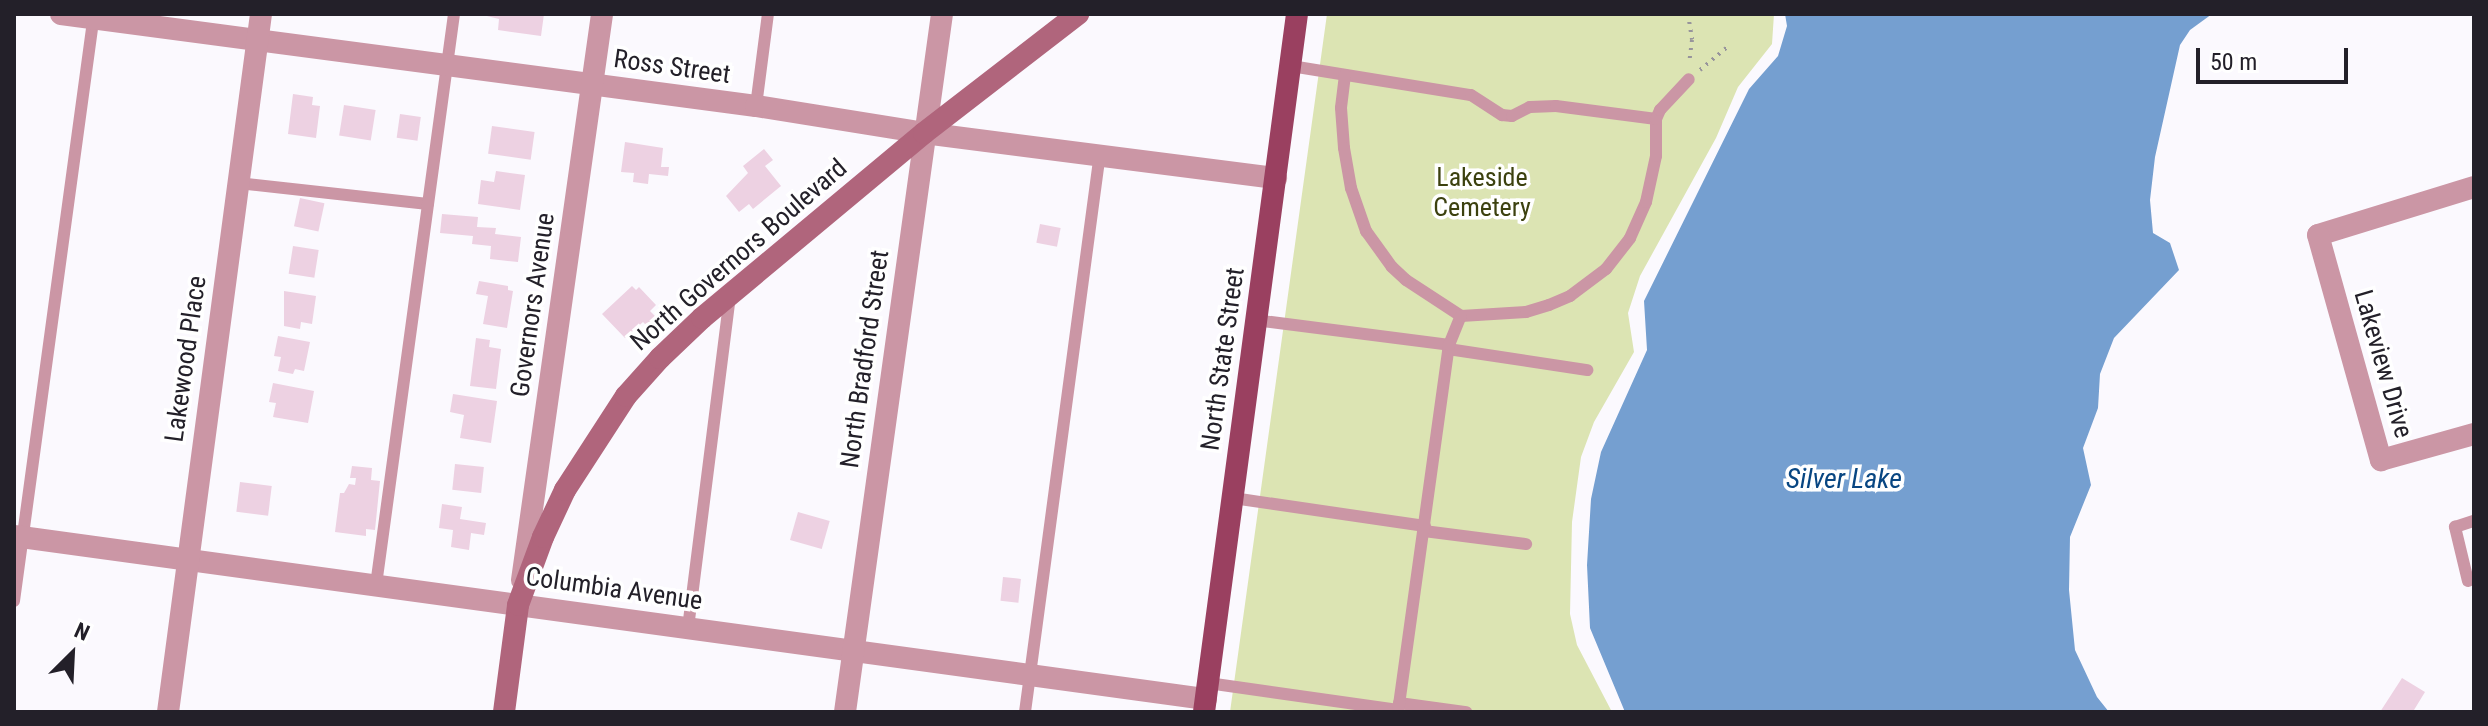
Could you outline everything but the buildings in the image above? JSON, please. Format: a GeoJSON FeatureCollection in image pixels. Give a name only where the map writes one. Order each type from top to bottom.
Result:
{"type":"FeatureCollection","features":[{"type":"Feature","properties":{"kind":"main road","name":"North Governors Boulevard"},"geometry":{"type":"LineString","coordinates":[[504,712],[518,605],[543,537],[595,439],[660,358],[730,295],[924,133],[1078,14]]}},
{"type":"Feature","properties":{"kind":"main road","name":"North State Street"},"geometry":{"type":"LineString","coordinates":[[1206,698],[1297,14]]}},
{"type":"Feature","properties":{"kind":"street","name":"Ross Street"},"geometry":{"type":"LineString","coordinates":[[61,14],[756,106],[924,133],[1100,153],[1276,178]]}},
{"type":"Feature","properties":{"kind":"street","name":"Lakewood Place"},"geometry":{"type":"LineString","coordinates":[[168,712],[261,14]]}},
{"type":"Feature","properties":{"kind":"street","name":"Governors Avenue"},"geometry":{"type":"LineString","coordinates":[[518,605],[602,14]]}},
{"type":"Feature","properties":{"kind":"street","name":"North Bradford Street"},"geometry":{"type":"LineString","coordinates":[[845,712],[942,14]]}},
{"type":"Feature","properties":{"kind":"street","name":"Lakeview Drive"},"geometry":{"type":"LineString","coordinates":[[2474,187],[2318,235],[2381,460],[2474,434]]}},
{"type":"Feature","properties":{"kind":"street","name":"Columbia Avenue"},"geometry":{"type":"LineString","coordinates":[[18,536],[1206,698]]}},
{"type":"Feature","properties":{"kind":"lane"},"geometry":{"type":"LineString","coordinates":[[376,585],[454,14]]}},
{"type":"Feature","properties":{"kind":"lane"},"geometry":{"type":"LineString","coordinates":[[756,106],[768,14]]}},
{"type":"Feature","properties":{"kind":"lane"},"geometry":{"type":"LineString","coordinates":[[14,601],[18,536],[94,16]]}},
{"type":"Feature","properties":{"kind":"lane"},"geometry":{"type":"LineString","coordinates":[[1291,66],[1471,95],[1502,115],[1512,116],[1530,107],[1556,106],[1656,119]]}},
{"type":"Feature","properties":{"kind":"lane"},"geometry":{"type":"LineString","coordinates":[[1345,75],[1341,108],[1344,148],[1351,188],[1366,231],[1406,280],[1461,316],[1526,312],[1549,305],[1570,296],[1606,269],[1630,238],[1646,202],[1656,156],[1656,119],[1687,82]]}},
{"type":"Feature","properties":{"kind":"lane"},"geometry":{"type":"LineString","coordinates":[[1025,712],[1100,153]]}},
{"type":"Feature","properties":{"kind":"lane"},"geometry":{"type":"LineString","coordinates":[[238,183],[428,204]]}},
{"type":"Feature","properties":{"kind":"lane"},"geometry":{"type":"LineString","coordinates":[[688,628],[730,295]]}},
{"type":"Feature","properties":{"kind":"lane"},"geometry":{"type":"LineString","coordinates":[[1398,708],[1449,347],[1461,316]]}},
{"type":"Feature","properties":{"kind":"lane"},"geometry":{"type":"LineString","coordinates":[[1255,320],[1587,370]]}},
{"type":"Feature","properties":{"kind":"lane"},"geometry":{"type":"LineString","coordinates":[[1233,498],[1526,544]]}},
{"type":"Feature","properties":{"kind":"lane"},"geometry":{"type":"LineString","coordinates":[[2468,581],[2455,527],[2474,521]]}},
{"type":"Feature","properties":{"kind":"lane"},"geometry":{"type":"LineString","coordinates":[[1206,698],[1466,712]]}},
{"type":"Feature","properties":{"kind":"path"},"geometry":{"type":"LineString","coordinates":[[1687,82],[1692,40],[1688,14]]}},
{"type":"Feature","properties":{"kind":"path"},"geometry":{"type":"LineString","coordinates":[[1687,82],[1729,46]]}},
{"type":"Feature","properties":{"kind":"green space","name":"Lakeside Cemetery"},"geometry":{"type":"Polygon","coordinates":[[[1327,14],[1774,14],[1772,44],[1738,87],[1716,138],[1640,276],[1628,313],[1634,352],[1594,422],[1581,457],[1572,522],[1570,614],[1577,645],[1612,712],[1230,712],[1327,14]]]}},
{"type":"Feature","properties":{"kind":"water","name":"Silver Lake"},"geometry":{"type":"Polygon","coordinates":[[[1785,14],[2212,14],[2190,30],[2180,45],[2155,157],[2150,200],[2153,233],[2170,243],[2179,270],[2114,338],[2100,374],[2098,408],[2083,448],[2091,485],[2070,537],[2069,590],[2075,650],[2097,697],[2109,712],[1625,712],[1590,628],[1587,565],[1591,499],[1601,452],[1647,350],[1644,301],[1749,89],[1778,56],[1787,26],[1785,14]]]}}]}
